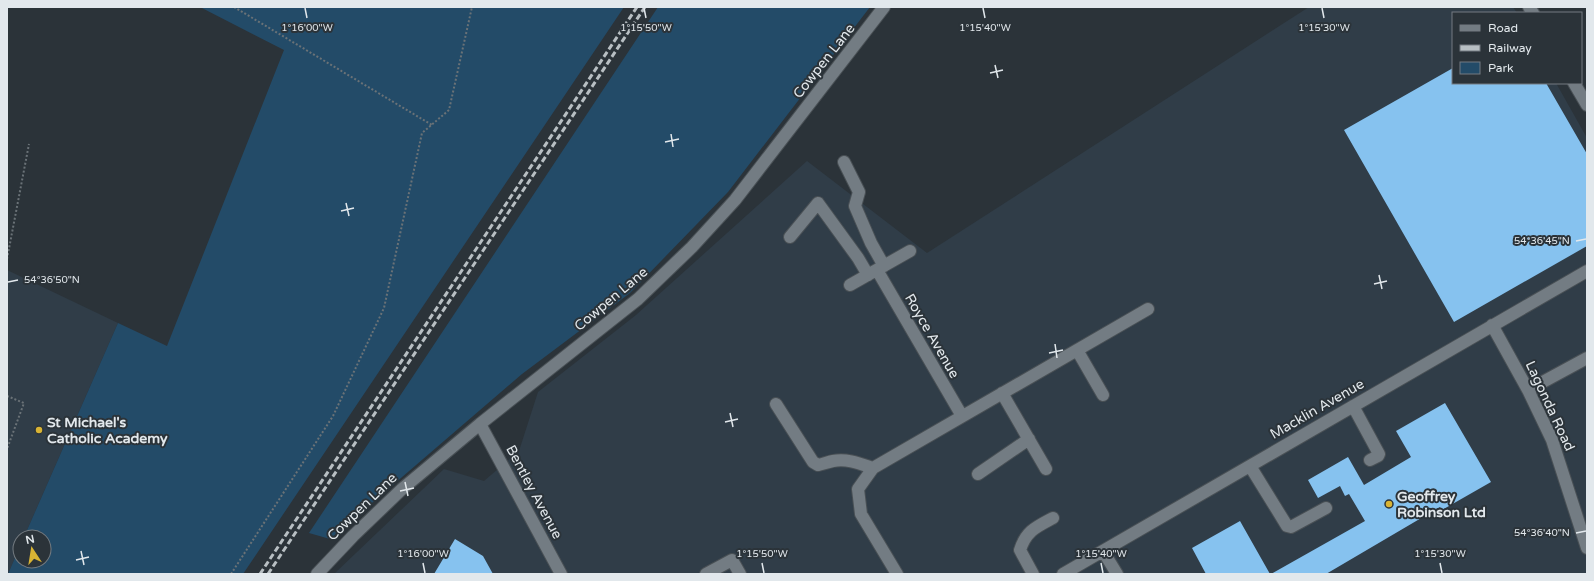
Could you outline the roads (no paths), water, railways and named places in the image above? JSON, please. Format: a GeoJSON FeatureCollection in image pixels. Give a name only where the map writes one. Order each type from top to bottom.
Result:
{"type":"FeatureCollection","features":[{"type":"Feature","properties":{"kind":"street","name":"Cowpen Lane"},"geometry":{"type":"LineString","coordinates":[[317,574],[353,536],[402,489],[480,424],[638,299],[692,247],[735,200],[884,7]]}},
{"type":"Feature","properties":{"kind":"street"},"geometry":{"type":"LineString","coordinates":[[1575,84],[1587,105]]}},
{"type":"Feature","properties":{"kind":"street"},"geometry":{"type":"LineString","coordinates":[[844,162],[859,192],[855,206],[871,243],[876,270]]}},
{"type":"Feature","properties":{"kind":"street"},"geometry":{"type":"LineString","coordinates":[[790,237],[818,203],[858,258],[876,270]]}},
{"type":"Feature","properties":{"kind":"street"},"geometry":{"type":"LineString","coordinates":[[850,285],[910,251]]}},
{"type":"Feature","properties":{"kind":"street","name":"Royce Avenue"},"geometry":{"type":"LineString","coordinates":[[876,270],[962,416]]}},
{"type":"Feature","properties":{"kind":"street","name":"Macklin Avenue"},"geometry":{"type":"LineString","coordinates":[[1063,574],[1587,271]]}},
{"type":"Feature","properties":{"kind":"street"},"geometry":{"type":"LineString","coordinates":[[897,574],[862,514],[858,489],[874,468],[1148,308]]}},
{"type":"Feature","properties":{"kind":"street","name":"Lagonda Road"},"geometry":{"type":"LineString","coordinates":[[1492,325],[1528,390],[1552,440],[1586,543]]}},
{"type":"Feature","properties":{"kind":"street"},"geometry":{"type":"LineString","coordinates":[[1077,350],[1103,396]]}},
{"type":"Feature","properties":{"kind":"street"},"geometry":{"type":"LineString","coordinates":[[1528,390],[1587,358]]}},
{"type":"Feature","properties":{"kind":"street"},"geometry":{"type":"LineString","coordinates":[[1002,393],[1046,469]]}},
{"type":"Feature","properties":{"kind":"street"},"geometry":{"type":"LineString","coordinates":[[776,404],[813,462],[818,465],[834,460],[842,460],[855,462],[874,468]]}},
{"type":"Feature","properties":{"kind":"street"},"geometry":{"type":"LineString","coordinates":[[1353,406],[1379,454],[1370,460]]}},
{"type":"Feature","properties":{"kind":"street","name":"Bentley Avenue"},"geometry":{"type":"LineString","coordinates":[[480,424],[562,574]]}},
{"type":"Feature","properties":{"kind":"street"},"geometry":{"type":"LineString","coordinates":[[978,474],[1029,439]]}},
{"type":"Feature","properties":{"kind":"street"},"geometry":{"type":"LineString","coordinates":[[1250,466],[1287,526],[1291,527],[1326,508]]}},
{"type":"Feature","properties":{"kind":"street"},"geometry":{"type":"LineString","coordinates":[[1033,574],[1020,550],[1023,540],[1029,532],[1053,518]]}},
{"type":"Feature","properties":{"kind":"street"},"geometry":{"type":"LineString","coordinates":[[1103,550],[1117,574]]}},
{"type":"Feature","properties":{"kind":"street"},"geometry":{"type":"LineString","coordinates":[[706,574],[732,560],[740,574]]}},
{"type":"Feature","properties":{"kind":"railway"},"geometry":{"type":"LineString","coordinates":[[260,574],[637,7]]}},
{"type":"Feature","properties":{"kind":"railway"},"geometry":{"type":"LineString","coordinates":[[268,574],[645,7]]}},
{"type":"Feature","properties":{"kind":"place","name":"St Michael's Catholic Academy"},"geometry":{"type":"Point","coordinates":[39,430]}},
{"type":"Feature","properties":{"kind":"place","name":"Geoffrey Robinson Ltd"},"geometry":{"type":"Point","coordinates":[1389,504]}}]}
